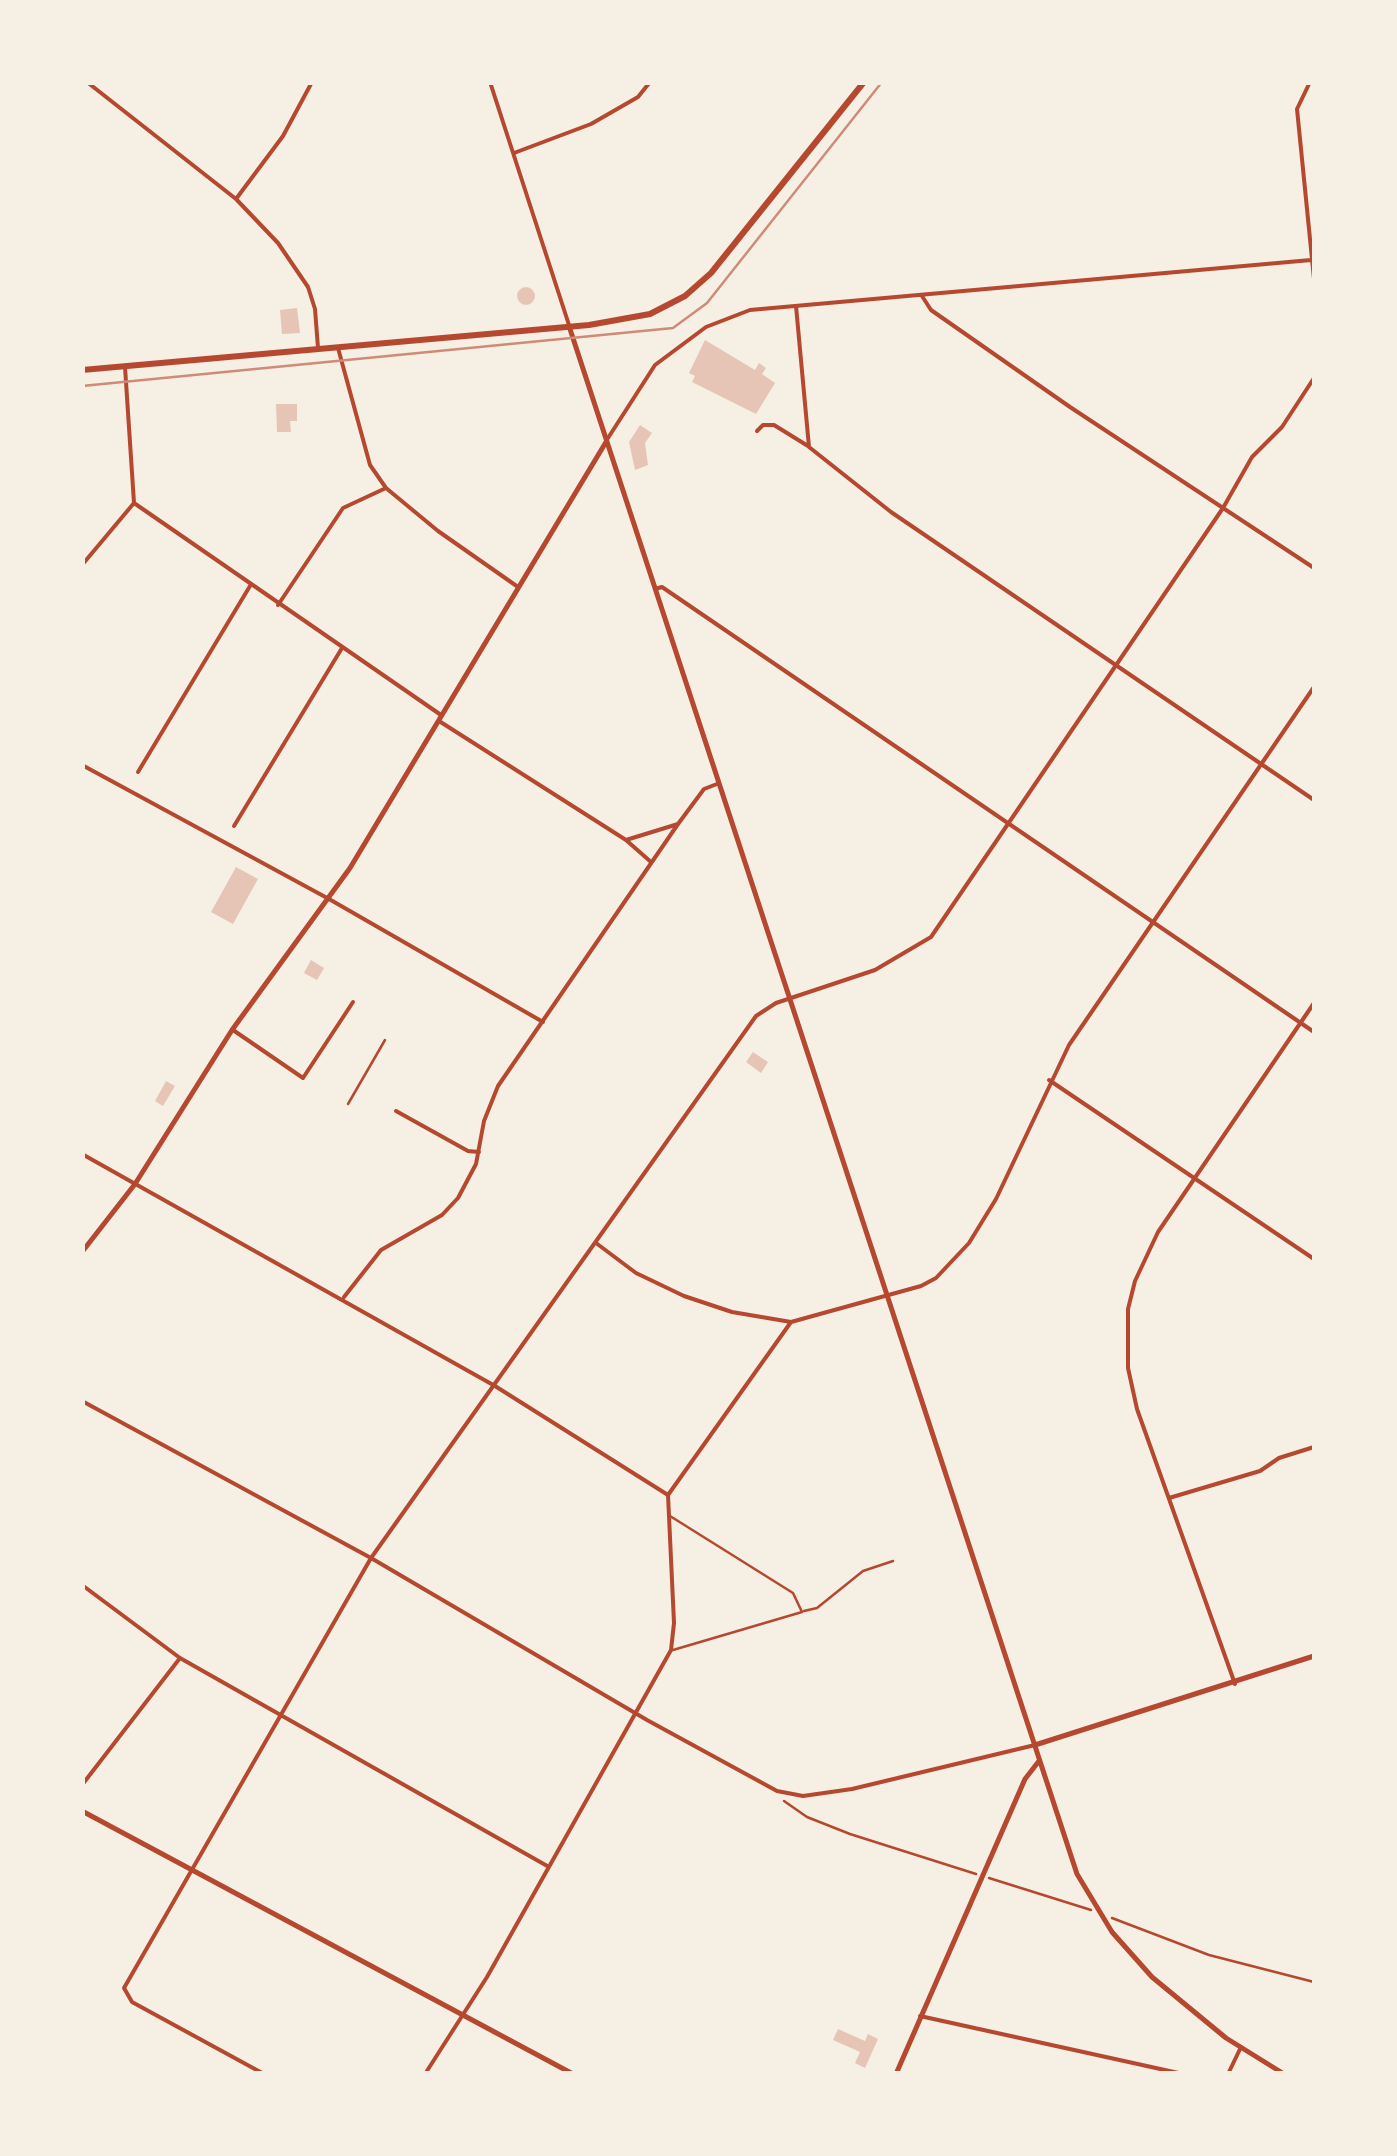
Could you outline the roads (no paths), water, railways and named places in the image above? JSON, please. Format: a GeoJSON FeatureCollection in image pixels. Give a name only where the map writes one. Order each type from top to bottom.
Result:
{"type":"FeatureCollection","features":[{"type":"Feature","properties":{"kind":"main road"},"geometry":{"type":"LineString","coordinates":[[82,370],[569,326],[634,318],[670,306],[722,262],[864,82]]}},
{"type":"Feature","properties":{"kind":"street"},"geometry":{"type":"LineString","coordinates":[[87,82],[236,199],[278,243],[302,277],[315,309],[318,350]]}},
{"type":"Feature","properties":{"kind":"street"},"geometry":{"type":"LineString","coordinates":[[236,199],[283,136],[312,82]]}},
{"type":"Feature","properties":{"kind":"street"},"geometry":{"type":"LineString","coordinates":[[490,82],[1077,1874],[1099,1913],[1152,1977],[1240,2047],[1284,2074]]}},
{"type":"Feature","properties":{"kind":"street"},"geometry":{"type":"LineString","coordinates":[[512,154],[591,124],[638,97],[650,82]]}},
{"type":"Feature","properties":{"kind":"street"},"geometry":{"type":"LineString","coordinates":[[1310,82],[1297,110],[1314,279]]}},
{"type":"Feature","properties":{"kind":"street"},"geometry":{"type":"LineString","coordinates":[[82,1252],[134,1184],[232,1030],[329,900],[654,365],[683,342],[725,318],[796,306],[1311,260]]}},
{"type":"Feature","properties":{"kind":"street"},"geometry":{"type":"LineString","coordinates":[[922,296],[923,303],[947,321],[1314,568]]}},
{"type":"Feature","properties":{"kind":"street"},"geometry":{"type":"LineString","coordinates":[[796,306],[810,447]]}},
{"type":"Feature","properties":{"kind":"street"},"geometry":{"type":"LineString","coordinates":[[338,348],[370,466],[386,488],[518,587]]}},
{"type":"Feature","properties":{"kind":"street"},"geometry":{"type":"LineString","coordinates":[[82,565],[134,503],[125,367]]}},
{"type":"Feature","properties":{"kind":"street"},"geometry":{"type":"LineString","coordinates":[[264,2074],[132,2002],[124,1988],[371,1558],[756,1016],[789,998],[874,970],[915,949],[953,907],[1223,508],[1252,457],[1282,426],[1314,378]]}},
{"type":"Feature","properties":{"kind":"street"},"geometry":{"type":"LineString","coordinates":[[757,431],[763,425],[774,425],[810,447],[891,512],[1314,800]]}},
{"type":"Feature","properties":{"kind":"street"},"geometry":{"type":"LineString","coordinates":[[278,604],[344,508],[386,488]]}},
{"type":"Feature","properties":{"kind":"street"},"geometry":{"type":"LineString","coordinates":[[134,503],[440,718],[626,840],[651,863]]}},
{"type":"Feature","properties":{"kind":"street"},"geometry":{"type":"LineString","coordinates":[[138,772],[250,586]]}},
{"type":"Feature","properties":{"kind":"street"},"geometry":{"type":"LineString","coordinates":[[656,589],[662,587],[1314,1032]]}},
{"type":"Feature","properties":{"kind":"street"},"geometry":{"type":"LineString","coordinates":[[234,826],[342,648]]}},
{"type":"Feature","properties":{"kind":"street"},"geometry":{"type":"LineString","coordinates":[[596,1243],[636,1272],[684,1296],[732,1312],[791,1322],[888,1297],[936,1278],[969,1243],[996,1200],[1049,1080],[1314,687]]}},
{"type":"Feature","properties":{"kind":"street"},"geometry":{"type":"LineString","coordinates":[[82,765],[543,1022]]}},
{"type":"Feature","properties":{"kind":"street"},"geometry":{"type":"LineString","coordinates":[[343,1299],[381,1250],[451,1206],[465,1188],[493,1097],[678,824],[704,788],[718,784]]}},
{"type":"Feature","properties":{"kind":"street"},"geometry":{"type":"LineString","coordinates":[[626,840],[678,824]]}},
{"type":"Feature","properties":{"kind":"street"},"geometry":{"type":"LineString","coordinates":[[232,1030],[303,1078],[352,1002]]}},
{"type":"Feature","properties":{"kind":"street"},"geometry":{"type":"LineString","coordinates":[[1235,1684],[1132,1392],[1126,1349],[1128,1309],[1146,1254],[1314,1003]]}},
{"type":"Feature","properties":{"kind":"street"},"geometry":{"type":"LineString","coordinates":[[1049,1080],[1314,1259]]}},
{"type":"Feature","properties":{"kind":"street"},"geometry":{"type":"LineString","coordinates":[[396,1110],[468,1151],[479,1152]]}},
{"type":"Feature","properties":{"kind":"street"},"geometry":{"type":"LineString","coordinates":[[82,1154],[494,1386],[668,1495]]}},
{"type":"Feature","properties":{"kind":"street"},"geometry":{"type":"LineString","coordinates":[[425,2074],[464,2017],[551,1868],[671,1650],[674,1610],[668,1495],[791,1322]]}},
{"type":"Feature","properties":{"kind":"street"},"geometry":{"type":"LineString","coordinates":[[82,1401],[371,1558],[773,1789],[803,1796],[1035,1745],[1314,1656]]}},
{"type":"Feature","properties":{"kind":"street"},"geometry":{"type":"LineString","coordinates":[[1169,1498],[1260,1471],[1279,1458],[1314,1448]]}},
{"type":"Feature","properties":{"kind":"street"},"geometry":{"type":"LineString","coordinates":[[82,1586],[180,1658],[551,1868]]}},
{"type":"Feature","properties":{"kind":"street"},"geometry":{"type":"LineString","coordinates":[[82,1785],[180,1658]]}},
{"type":"Feature","properties":{"kind":"street"},"geometry":{"type":"LineString","coordinates":[[896,2074],[1030,1767],[1040,1761]]}},
{"type":"Feature","properties":{"kind":"street"},"geometry":{"type":"LineString","coordinates":[[82,1811],[572,2074]]}},
{"type":"Feature","properties":{"kind":"street"},"geometry":{"type":"LineString","coordinates":[[920,2016],[1183,2074]]}},
{"type":"Feature","properties":{"kind":"street"},"geometry":{"type":"LineString","coordinates":[[1228,2074],[1240,2047]]}},
{"type":"Feature","properties":{"kind":"lane"},"geometry":{"type":"LineString","coordinates":[[348,1104],[384,1040]]}},
{"type":"Feature","properties":{"kind":"lane"},"geometry":{"type":"LineString","coordinates":[[392,1117],[396,1110]]}},
{"type":"Feature","properties":{"kind":"lane"},"geometry":{"type":"LineString","coordinates":[[668,1514],[793,1593],[802,1612]]}},
{"type":"Feature","properties":{"kind":"lane"},"geometry":{"type":"LineString","coordinates":[[671,1650],[817,1608],[863,1571],[893,1562]]}},
{"type":"Feature","properties":{"kind":"tram line"},"geometry":{"type":"LineString","coordinates":[[82,386],[673,328],[707,303],[882,82]]}}]}
